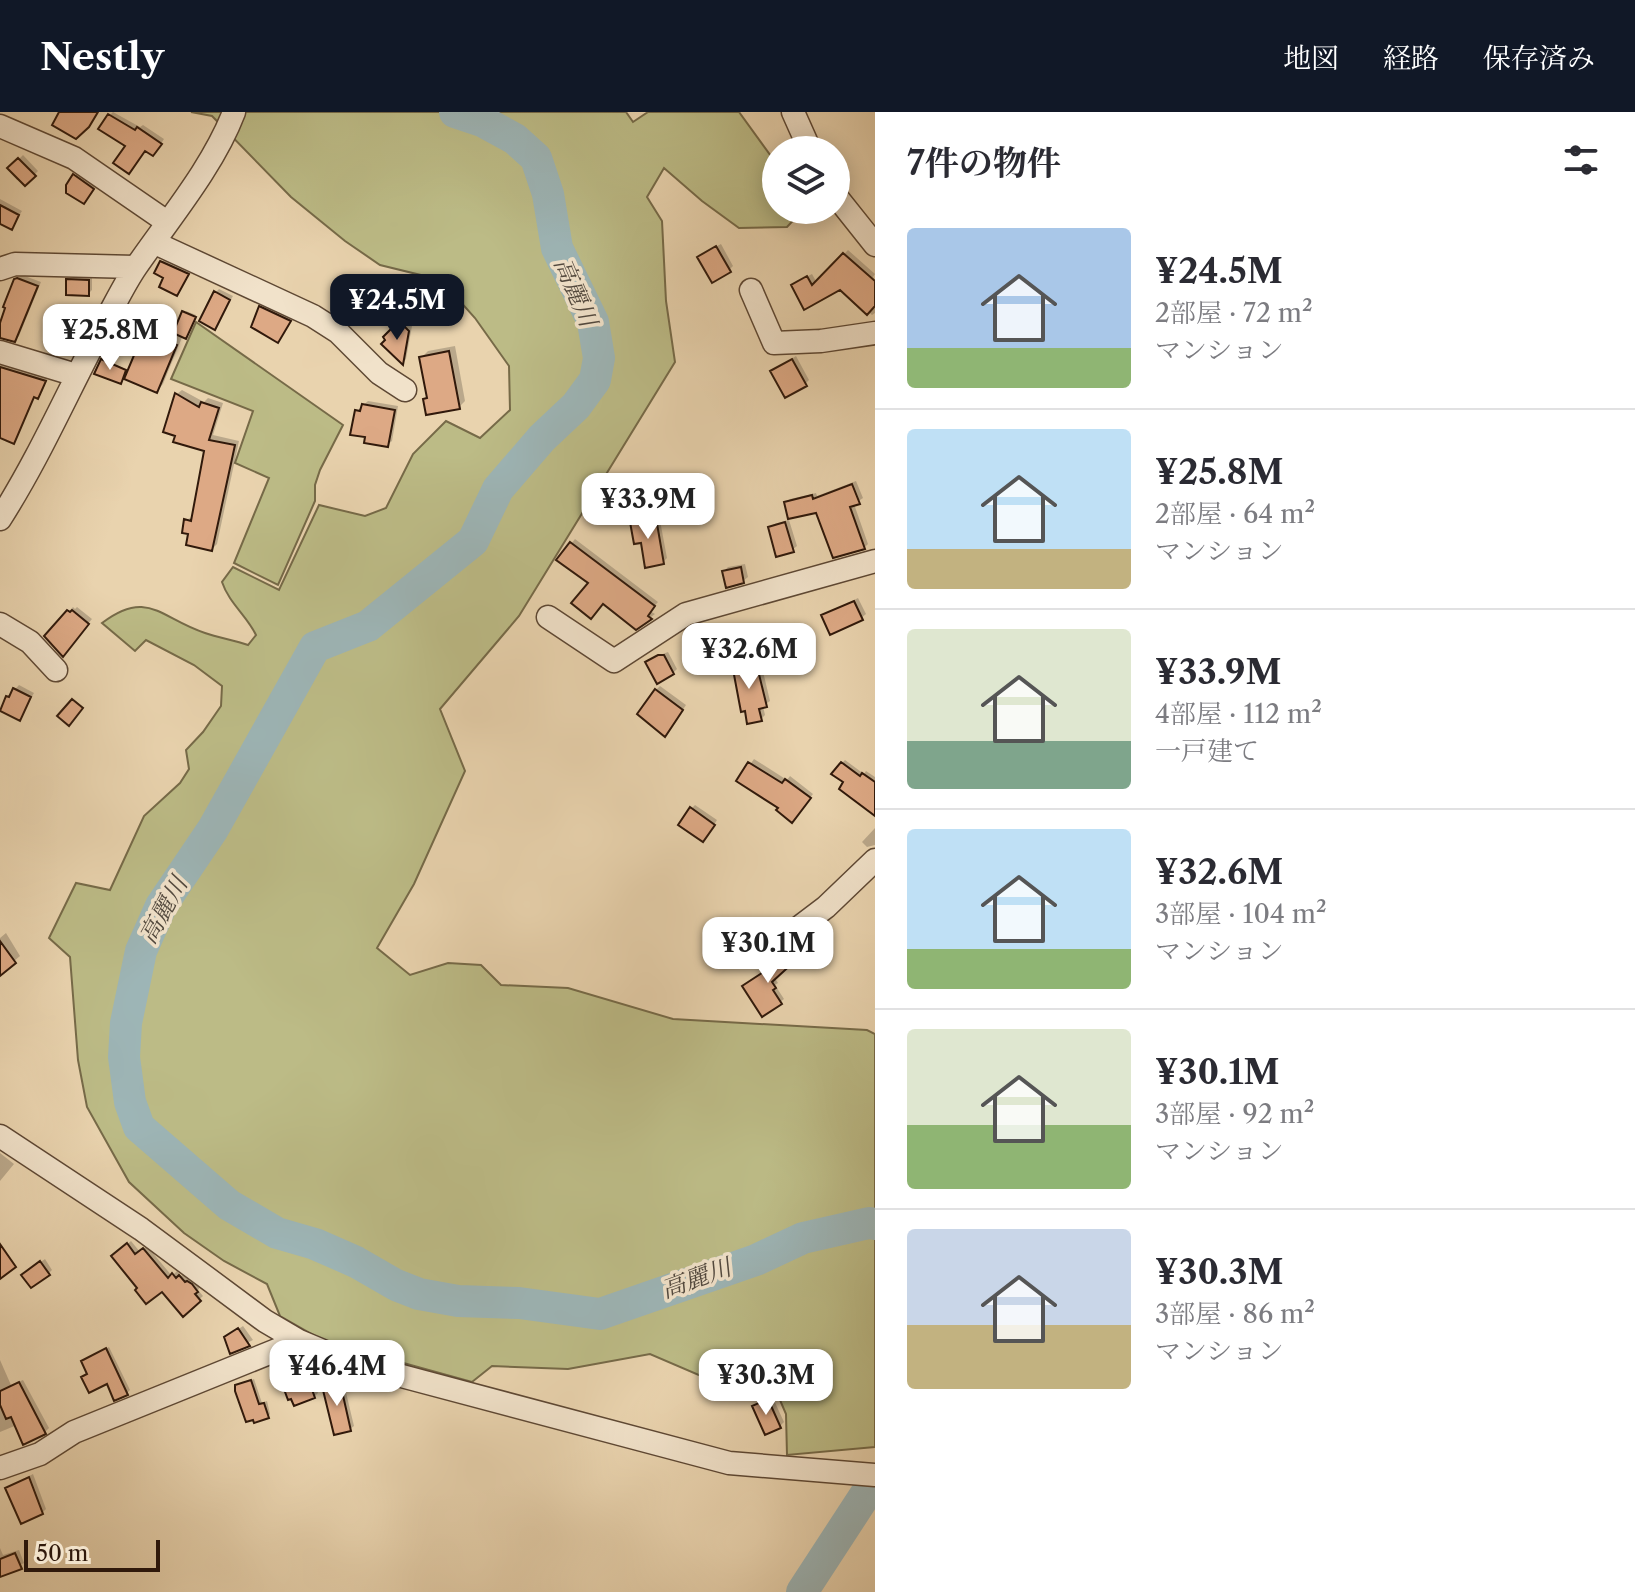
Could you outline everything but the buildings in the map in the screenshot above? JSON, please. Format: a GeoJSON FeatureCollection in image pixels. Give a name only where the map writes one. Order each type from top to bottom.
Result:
{"type":"FeatureCollection","features":[{"type":"Feature","properties":{"kind":"street"},"geometry":{"type":"LineString","coordinates":[[793,112],[804,136]]}},
{"type":"Feature","properties":{"kind":"street"},"geometry":{"type":"LineString","coordinates":[[0,519],[39,456],[76,375],[135,267],[155,243],[232,118]]}},
{"type":"Feature","properties":{"kind":"street"},"geometry":{"type":"LineString","coordinates":[[0,126],[74,158],[167,222]]}},
{"type":"Feature","properties":{"kind":"street"},"geometry":{"type":"LineString","coordinates":[[850,214],[875,245]]}},
{"type":"Feature","properties":{"kind":"street"},"geometry":{"type":"LineString","coordinates":[[155,243],[313,316],[338,332],[379,373],[405,390]]}},
{"type":"Feature","properties":{"kind":"street"},"geometry":{"type":"LineString","coordinates":[[0,269],[15,264],[135,267]]}},
{"type":"Feature","properties":{"kind":"street"},"geometry":{"type":"LineString","coordinates":[[751,290],[774,343],[821,341],[875,333]]}},
{"type":"Feature","properties":{"kind":"street"},"geometry":{"type":"LineString","coordinates":[[0,352],[76,375]]}},
{"type":"Feature","properties":{"kind":"street"},"geometry":{"type":"LineString","coordinates":[[548,617],[614,661],[686,614],[875,561]]}},
{"type":"Feature","properties":{"kind":"street"},"geometry":{"type":"LineString","coordinates":[[0,624],[30,642],[56,670]]}},
{"type":"Feature","properties":{"kind":"street"},"geometry":{"type":"LineString","coordinates":[[789,935],[826,907],[875,860]]}},
{"type":"Feature","properties":{"kind":"street"},"geometry":{"type":"LineString","coordinates":[[0,1136],[141,1229],[265,1321],[299,1341],[349,1362],[729,1463],[875,1475]]}},
{"type":"Feature","properties":{"kind":"street"},"geometry":{"type":"LineString","coordinates":[[0,1468],[40,1454],[74,1432],[299,1341]]}},
{"type":"Feature","properties":{"kind":"shaded area"},"geometry":{"type":"Polygon","coordinates":[[[191,112],[626,112],[633,122],[648,112],[739,112],[762,144],[762,224],[790,224],[787,227],[739,228],[664,168],[647,197],[662,221],[666,301],[675,362],[519,616],[440,709],[465,771],[414,884],[377,948],[410,975],[448,963],[481,965],[501,985],[568,988],[673,1019],[867,1030],[875,1034],[875,1447],[787,1455],[786,1414],[771,1379],[722,1385],[650,1354],[568,1369],[492,1366],[472,1382],[324,1341],[280,1316],[267,1284],[224,1261],[184,1233],[129,1182],[87,1107],[78,1060],[70,957],[49,938],[76,883],[110,890],[144,816],[180,783],[189,769],[186,750],[221,706],[222,686],[194,665],[146,640],[135,651],[102,623],[118,613],[143,607],[205,633],[248,645],[256,635],[222,582],[233,567],[279,590],[319,505],[365,516],[386,508],[413,454],[446,421],[480,438],[510,410],[509,366],[475,318],[441,280],[380,265],[345,241],[291,197],[212,116],[191,112]]]}},
{"type":"Feature","properties":{"kind":"shaded area"},"geometry":{"type":"Polygon","coordinates":[[[196,322],[343,425],[320,470],[315,485],[315,501],[278,585],[234,563],[269,478],[235,463],[253,411],[171,379],[196,322]]]}},
{"type":"Feature","properties":{"kind":"waterway","name":"高麗川"},"geometry":{"type":"LineString","coordinates":[[455,112],[482,121],[515,139],[536,158],[548,194],[557,248],[593,322],[599,358],[595,380],[576,406],[542,438],[498,489],[473,541],[368,626],[315,647],[213,829],[161,906],[141,951],[126,1023],[124,1057],[130,1102],[139,1127],[229,1205],[277,1233],[315,1244],[419,1294],[458,1301],[519,1303],[600,1314],[756,1260],[803,1238],[875,1224]]}},
{"type":"Feature","properties":{"kind":"waterway","name":"高麗川"},"geometry":{"type":"LineString","coordinates":[[802,1592],[875,1480]]}}]}
